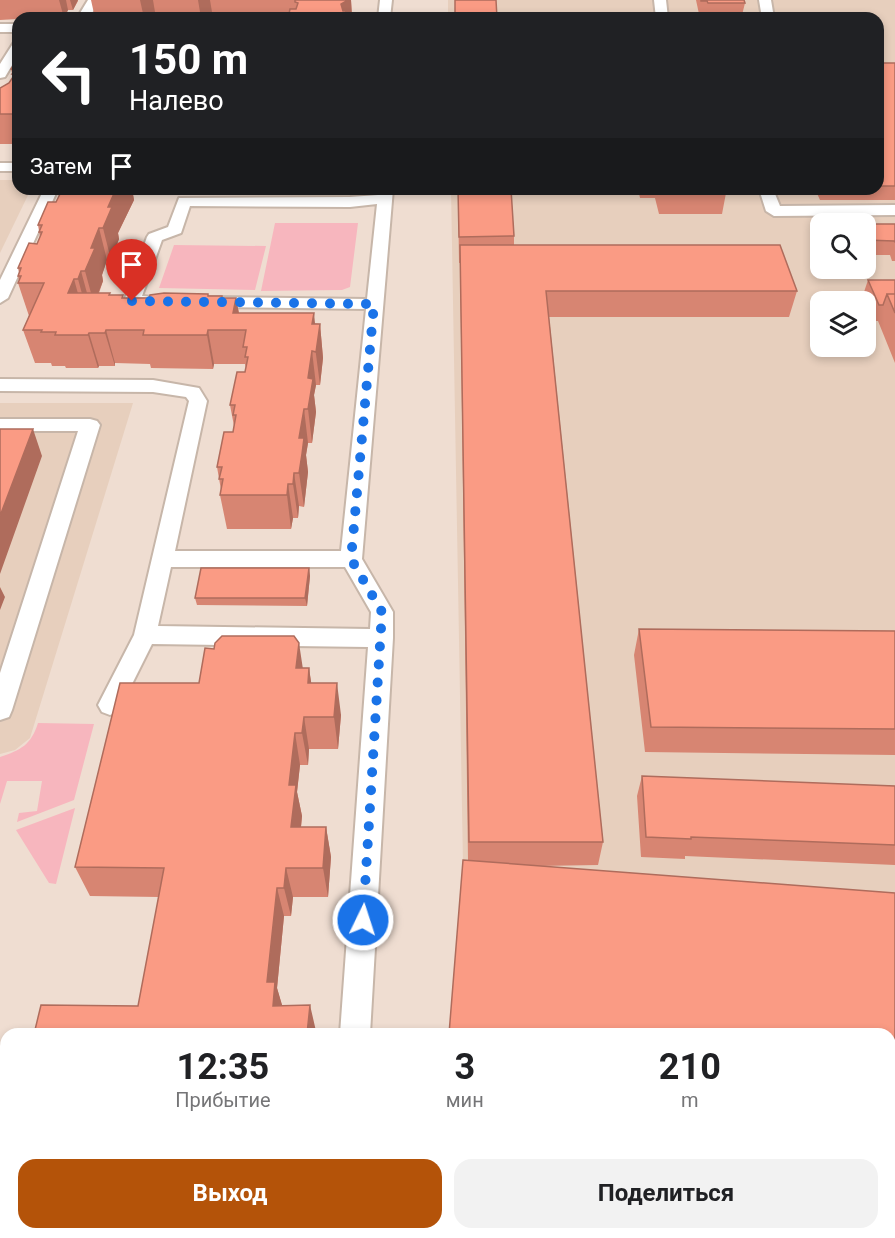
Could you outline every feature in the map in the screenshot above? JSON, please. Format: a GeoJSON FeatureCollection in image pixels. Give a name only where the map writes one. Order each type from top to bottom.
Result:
{"type":"FeatureCollection","features":[{"type":"Feature","properties":{"kind":"lane"},"geometry":{"type":"LineString","coordinates":[[0,74],[12,55]]}},
{"type":"Feature","properties":{"kind":"lane"},"geometry":{"type":"LineString","coordinates":[[0,298],[48,195]]}},
{"type":"Feature","properties":{"kind":"lane"},"geometry":{"type":"LineString","coordinates":[[374,304],[132,301],[155,237],[175,230],[184,201],[350,202],[382,195]]}},
{"type":"Feature","properties":{"kind":"lane"},"geometry":{"type":"LineString","coordinates":[[356,1028],[382,612],[351,559],[386,195]]}},
{"type":"Feature","properties":{"kind":"lane"},"geometry":{"type":"LineString","coordinates":[[768,195],[774,211],[895,210]]}},
{"type":"Feature","properties":{"kind":"lane"},"geometry":{"type":"LineString","coordinates":[[0,386],[153,386],[192,392],[198,401],[145,635],[110,705]]}},
{"type":"Feature","properties":{"kind":"lane"},"geometry":{"type":"LineString","coordinates":[[0,425],[90,426],[0,710]]}},
{"type":"Feature","properties":{"kind":"lane"},"geometry":{"type":"LineString","coordinates":[[161,559],[351,559]]}},
{"type":"Feature","properties":{"kind":"lane"},"geometry":{"type":"LineString","coordinates":[[145,635],[382,638]]}},
{"type":"Feature","properties":{"kind":"shaded area"},"geometry":{"type":"Polygon","coordinates":[[[448,0],[895,0],[895,1028],[449,1028],[463,865],[451,195],[884,195],[884,12],[448,12],[448,0]]]}},
{"type":"Feature","properties":{"kind":"shaded area"},"geometry":{"type":"Polygon","coordinates":[[[0,180],[12,180],[12,195],[28,195],[0,253],[0,180]]]}},
{"type":"Feature","properties":{"kind":"shaded area"},"geometry":{"type":"Polygon","coordinates":[[[275,223],[358,223],[350,287],[342,290],[261,291],[275,223]]]}},
{"type":"Feature","properties":{"kind":"shaded area"},"geometry":{"type":"Polygon","coordinates":[[[174,245],[266,246],[255,290],[159,288],[174,245]]]}},
{"type":"Feature","properties":{"kind":"shaded area"},"geometry":{"type":"Polygon","coordinates":[[[0,403],[133,403],[30,738],[15,750],[0,754],[0,403]]]}},
{"type":"Feature","properties":{"kind":"shaded area"},"geometry":{"type":"Polygon","coordinates":[[[38,723],[94,724],[74,800],[17,822],[19,813],[37,811],[42,781],[7,781],[0,804],[0,757],[24,746],[32,737],[38,723]]]}},
{"type":"Feature","properties":{"kind":"shaded area"},"geometry":{"type":"Polygon","coordinates":[[[75,808],[56,884],[49,883],[16,830],[75,808]]]}},
{"type":"Feature","properties":{"kind":"building"},"geometry":{"type":"Polygon","coordinates":[[[295,0],[348,0],[341,4],[343,11],[346,12],[289,12],[290,9],[296,9],[298,3],[295,0]]]}},
{"type":"Feature","properties":{"kind":"building"},"geometry":{"type":"Polygon","coordinates":[[[455,0],[496,0],[497,12],[455,12],[455,0]]]}},
{"type":"Feature","properties":{"kind":"building"},"geometry":{"type":"Polygon","coordinates":[[[701,0],[744,0],[745,3],[708,3],[701,0]]]}},
{"type":"Feature","properties":{"kind":"building"},"geometry":{"type":"Polygon","coordinates":[[[884,63],[895,63],[895,186],[884,186],[884,63]]]}},
{"type":"Feature","properties":{"kind":"building"},"geometry":{"type":"Polygon","coordinates":[[[12,78],[12,114],[0,114],[0,88],[12,78]]]}},
{"type":"Feature","properties":{"kind":"building"},"geometry":{"type":"Polygon","coordinates":[[[60,195],[113,195],[108,207],[112,207],[103,228],[99,228],[91,248],[95,248],[85,271],[81,271],[78,279],[74,279],[68,293],[110,293],[109,295],[123,295],[122,298],[149,298],[150,295],[164,293],[208,294],[208,296],[222,296],[222,298],[236,298],[233,313],[314,313],[312,324],[320,324],[316,352],[312,351],[308,378],[313,379],[308,409],[304,409],[299,438],[304,438],[302,454],[299,473],[294,473],[293,484],[288,484],[287,495],[220,495],[223,479],[219,479],[222,467],[217,467],[224,432],[233,432],[235,405],[230,405],[237,372],[245,372],[248,357],[245,357],[247,347],[243,347],[246,330],[208,330],[207,335],[143,335],[144,330],[106,330],[105,333],[89,333],[88,335],[55,335],[56,332],[23,330],[44,283],[18,283],[21,268],[18,268],[29,243],[37,244],[42,232],[39,232],[42,225],[38,225],[48,202],[56,202],[60,195]]]}},
{"type":"Feature","properties":{"kind":"building"},"geometry":{"type":"Polygon","coordinates":[[[458,195],[511,195],[514,236],[459,237],[458,195]]]}},
{"type":"Feature","properties":{"kind":"building"},"geometry":{"type":"Polygon","coordinates":[[[876,224],[895,224],[894,241],[876,240],[876,224]]]}},
{"type":"Feature","properties":{"kind":"building"},"geometry":{"type":"Polygon","coordinates":[[[460,245],[780,245],[797,291],[546,291],[603,842],[469,842],[460,245]]]}},
{"type":"Feature","properties":{"kind":"building"},"geometry":{"type":"Polygon","coordinates":[[[868,280],[895,280],[895,294],[887,294],[883,305],[879,305],[876,291],[873,291],[868,280]]]}},
{"type":"Feature","properties":{"kind":"building"},"geometry":{"type":"Polygon","coordinates":[[[887,294],[895,294],[895,313],[887,294]]]}},
{"type":"Feature","properties":{"kind":"building"},"geometry":{"type":"Polygon","coordinates":[[[0,429],[33,429],[0,516],[0,429]]]}},
{"type":"Feature","properties":{"kind":"building"},"geometry":{"type":"Polygon","coordinates":[[[201,568],[309,568],[305,598],[195,598],[201,568]]]}},
{"type":"Feature","properties":{"kind":"building"},"geometry":{"type":"Polygon","coordinates":[[[639,629],[895,631],[895,729],[651,727],[639,629]]]}},
{"type":"Feature","properties":{"kind":"building"},"geometry":{"type":"Polygon","coordinates":[[[222,636],[294,636],[299,643],[296,668],[309,668],[308,683],[337,683],[334,717],[304,717],[302,733],[295,733],[289,785],[296,785],[291,827],[326,827],[323,868],[286,868],[284,888],[277,888],[267,982],[275,982],[273,1006],[310,1005],[308,1028],[35,1028],[41,1005],[138,1006],[164,868],[75,867],[120,683],[199,683],[205,648],[214,649],[215,643],[222,636]]]}},
{"type":"Feature","properties":{"kind":"building"},"geometry":{"type":"Polygon","coordinates":[[[642,776],[895,786],[895,845],[646,837],[642,776]]]}},
{"type":"Feature","properties":{"kind":"building"},"geometry":{"type":"Polygon","coordinates":[[[463,860],[895,893],[895,1028],[449,1028],[463,860]]]}},
{"type":"Feature","properties":{"kind":"route"},"geometry":{"type":"LineString","coordinates":[[132,301],[374,304],[351,559],[382,612],[363,920]]}}]}
